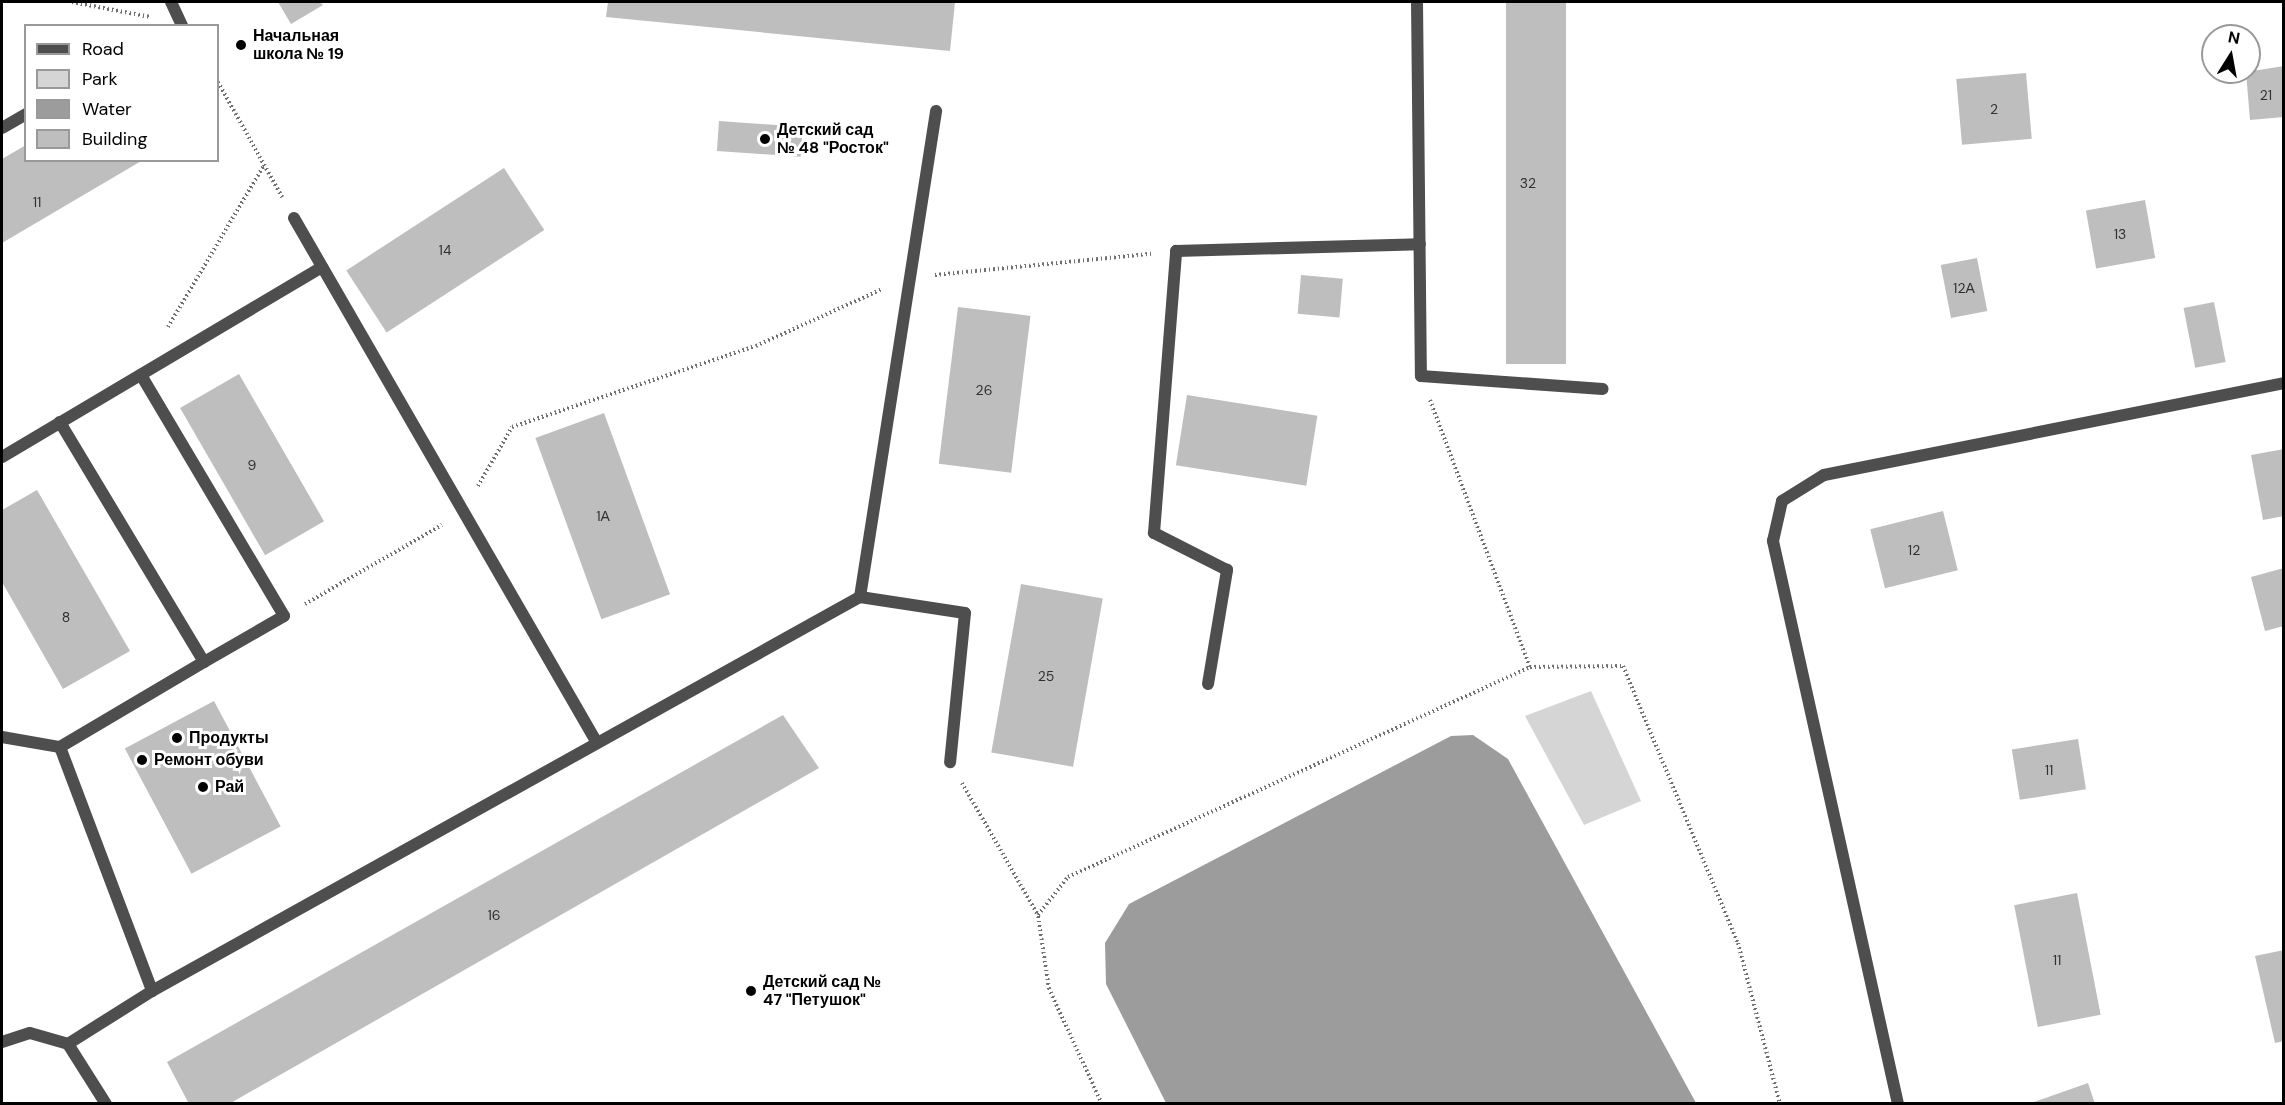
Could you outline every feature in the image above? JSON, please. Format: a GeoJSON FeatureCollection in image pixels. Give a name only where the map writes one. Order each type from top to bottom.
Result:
{"type":"FeatureCollection","features":[{"type":"Feature","properties":{"kind":"street"},"geometry":{"type":"LineString","coordinates":[[171,2],[182,24]]}},
{"type":"Feature","properties":{"kind":"street"},"geometry":{"type":"LineString","coordinates":[[1417,2],[1421,376],[1603,389]]}},
{"type":"Feature","properties":{"kind":"street"},"geometry":{"type":"LineString","coordinates":[[860,597],[936,111]]}},
{"type":"Feature","properties":{"kind":"street"},"geometry":{"type":"LineString","coordinates":[[2,128],[24,115]]}},
{"type":"Feature","properties":{"kind":"street"},"geometry":{"type":"LineString","coordinates":[[294,218],[597,743]]}},
{"type":"Feature","properties":{"kind":"street"},"geometry":{"type":"LineString","coordinates":[[1208,684],[1227,570],[1154,533],[1176,251],[1420,243]]}},
{"type":"Feature","properties":{"kind":"street"},"geometry":{"type":"LineString","coordinates":[[2,456],[322,267]]}},
{"type":"Feature","properties":{"kind":"street"},"geometry":{"type":"LineString","coordinates":[[2,737],[60,747],[284,616],[141,375]]}},
{"type":"Feature","properties":{"kind":"street"},"geometry":{"type":"LineString","coordinates":[[1898,1104],[1773,541],[1782,501],[1824,475],[2283,383]]}},
{"type":"Feature","properties":{"kind":"street"},"geometry":{"type":"LineString","coordinates":[[60,422],[204,663]]}},
{"type":"Feature","properties":{"kind":"street"},"geometry":{"type":"LineString","coordinates":[[68,1044],[152,991],[860,597],[965,614],[950,762]]}},
{"type":"Feature","properties":{"kind":"street"},"geometry":{"type":"LineString","coordinates":[[60,747],[152,991]]}},
{"type":"Feature","properties":{"kind":"street"},"geometry":{"type":"LineString","coordinates":[[2,1042],[30,1033],[68,1044],[106,1104]]}},
{"type":"Feature","properties":{"kind":"path"},"geometry":{"type":"LineString","coordinates":[[72,2],[178,24]]}},
{"type":"Feature","properties":{"kind":"path"},"geometry":{"type":"LineString","coordinates":[[219,84],[294,218]]}},
{"type":"Feature","properties":{"kind":"path"},"geometry":{"type":"LineString","coordinates":[[164,335],[264,165]]}},
{"type":"Feature","properties":{"kind":"path"},"geometry":{"type":"LineString","coordinates":[[284,616],[463,512],[512,427],[756,346],[909,277],[1176,251]]}},
{"type":"Feature","properties":{"kind":"path"},"geometry":{"type":"LineString","coordinates":[[1421,376],[1530,667]]}},
{"type":"Feature","properties":{"kind":"path"},"geometry":{"type":"LineString","coordinates":[[1038,915],[1068,877],[1530,667],[1623,666],[1738,944],[1780,1104]]}},
{"type":"Feature","properties":{"kind":"path"},"geometry":{"type":"LineString","coordinates":[[950,762],[1038,915],[1049,989],[1102,1104]]}},
{"type":"Feature","properties":{"kind":"green space"},"geometry":{"type":"Polygon","coordinates":[[[1591,691],[1641,801],[1584,825],[1525,716],[1591,691]]]}},
{"type":"Feature","properties":{"kind":"water"},"geometry":{"type":"Polygon","coordinates":[[[1473,735],[1508,759],[1696,1103],[1166,1103],[1106,984],[1105,943],[1129,904],[1451,736],[1473,735]]]}},
{"type":"Feature","properties":{"kind":"building"},"geometry":{"type":"Polygon","coordinates":[[[278,2],[320,2],[323,5],[291,24],[278,2]]]}},
{"type":"Feature","properties":{"kind":"building"},"geometry":{"type":"Polygon","coordinates":[[[608,2],[955,2],[950,51],[606,17],[608,2]]]}},
{"type":"Feature","properties":{"kind":"building"},"geometry":{"type":"Polygon","coordinates":[[[1506,2],[1566,2],[1566,364],[1506,364],[1506,2]]]}},
{"type":"Feature","properties":{"kind":"building"},"geometry":{"type":"Polygon","coordinates":[[[2284,66],[2284,117],[2250,120],[2247,84],[2261,84],[2261,70],[2284,66]]]}},
{"type":"Feature","properties":{"kind":"building"},"geometry":{"type":"Polygon","coordinates":[[[2026,73],[2032,139],[1962,145],[1956,79],[2026,73]]]}},
{"type":"Feature","properties":{"kind":"building"},"geometry":{"type":"Polygon","coordinates":[[[719,121],[803,127],[801,157],[717,151],[719,121]]]}},
{"type":"Feature","properties":{"kind":"building"},"geometry":{"type":"Polygon","coordinates":[[[24,146],[24,162],[140,162],[2,243],[2,159],[24,146]]]}},
{"type":"Feature","properties":{"kind":"building"},"geometry":{"type":"Polygon","coordinates":[[[504,168],[544,230],[387,332],[346,270],[504,168]]]}},
{"type":"Feature","properties":{"kind":"building"},"geometry":{"type":"Polygon","coordinates":[[[2145,200],[2155,258],[2096,269],[2086,210],[2145,200]]]}},
{"type":"Feature","properties":{"kind":"building"},"geometry":{"type":"Polygon","coordinates":[[[1977,258],[1987,311],[1951,318],[1941,265],[1977,258]]]}},
{"type":"Feature","properties":{"kind":"building"},"geometry":{"type":"Polygon","coordinates":[[[1301,275],[1343,279],[1339,318],[1298,314],[1301,275]]]}},
{"type":"Feature","properties":{"kind":"building"},"geometry":{"type":"Polygon","coordinates":[[[2214,302],[2226,362],[2195,368],[2184,308],[2214,302]]]}},
{"type":"Feature","properties":{"kind":"building"},"geometry":{"type":"Polygon","coordinates":[[[958,307],[1030,316],[1011,473],[939,464],[958,307]]]}},
{"type":"Feature","properties":{"kind":"building"},"geometry":{"type":"Polygon","coordinates":[[[239,374],[324,521],[265,555],[180,408],[239,374]]]}},
{"type":"Feature","properties":{"kind":"building"},"geometry":{"type":"Polygon","coordinates":[[[1187,395],[1317,416],[1306,486],[1176,465],[1187,395]]]}},
{"type":"Feature","properties":{"kind":"building"},"geometry":{"type":"Polygon","coordinates":[[[604,413],[670,594],[601,619],[535,438],[604,413]]]}},
{"type":"Feature","properties":{"kind":"building"},"geometry":{"type":"Polygon","coordinates":[[[2284,449],[2284,516],[2263,520],[2251,455],[2284,449]]]}},
{"type":"Feature","properties":{"kind":"building"},"geometry":{"type":"Polygon","coordinates":[[[37,490],[130,651],[63,689],[2,582],[2,510],[37,490]]]}},
{"type":"Feature","properties":{"kind":"building"},"geometry":{"type":"Polygon","coordinates":[[[1943,511],[1958,570],[1885,588],[1870,529],[1943,511]]]}},
{"type":"Feature","properties":{"kind":"building"},"geometry":{"type":"Polygon","coordinates":[[[2284,568],[2284,626],[2265,631],[2251,577],[2284,568]]]}},
{"type":"Feature","properties":{"kind":"building"},"geometry":{"type":"Polygon","coordinates":[[[1021,584],[1103,598],[1073,767],[991,752],[1021,584]]]}},
{"type":"Feature","properties":{"kind":"building","name":"Рай"},"geometry":{"type":"Polygon","coordinates":[[[214,701],[281,826],[191,874],[125,748],[214,701]]]}},
{"type":"Feature","properties":{"kind":"building"},"geometry":{"type":"Polygon","coordinates":[[[783,715],[819,768],[229,1104],[189,1104],[167,1062],[783,715]]]}},
{"type":"Feature","properties":{"kind":"building"},"geometry":{"type":"Polygon","coordinates":[[[2078,739],[2086,789],[2020,800],[2012,749],[2078,739]]]}},
{"type":"Feature","properties":{"kind":"building"},"geometry":{"type":"Polygon","coordinates":[[[2077,893],[2101,1015],[2038,1027],[2014,905],[2077,893]]]}},
{"type":"Feature","properties":{"kind":"building"},"geometry":{"type":"Polygon","coordinates":[[[2284,950],[2284,1041],[2275,1043],[2255,956],[2284,950]]]}},
{"type":"Feature","properties":{"kind":"building"},"geometry":{"type":"Polygon","coordinates":[[[2088,1083],[2095,1104],[2031,1104],[2031,1103],[2088,1083]]]}},
{"type":"Feature","properties":{"kind":"place","name":"Начальная школа № 19"},"geometry":{"type":"Point","coordinates":[241,45]}},
{"type":"Feature","properties":{"kind":"place","name":"Детский сад № 48 \"Росток\""},"geometry":{"type":"Point","coordinates":[765,139]}},
{"type":"Feature","properties":{"kind":"place","name":"Продукты"},"geometry":{"type":"Point","coordinates":[177,738]}},
{"type":"Feature","properties":{"kind":"place","name":"Ремонт обуви"},"geometry":{"type":"Point","coordinates":[142,760]}},
{"type":"Feature","properties":{"kind":"place","name":"Рай"},"geometry":{"type":"Point","coordinates":[203,787]}},
{"type":"Feature","properties":{"kind":"place","name":"Детский сад № 47 \"Петушок\""},"geometry":{"type":"Point","coordinates":[751,991]}}]}
